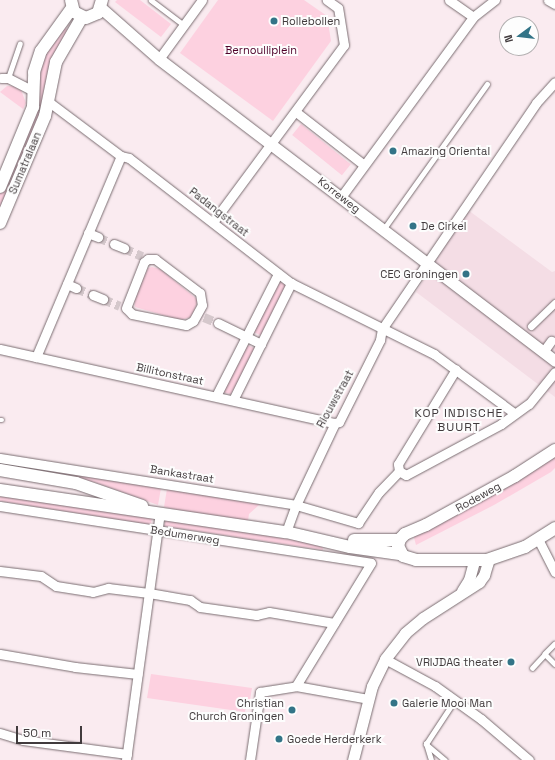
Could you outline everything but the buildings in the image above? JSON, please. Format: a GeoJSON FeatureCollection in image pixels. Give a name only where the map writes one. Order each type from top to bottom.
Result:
{"type":"FeatureCollection","features":[{"type":"Feature","properties":{"kind":"main road"},"geometry":{"type":"LineString","coordinates":[[71,4],[82,17],[91,17],[100,7]]}},
{"type":"Feature","properties":{"kind":"main road","name":"Sumatralaan"},"geometry":{"type":"LineString","coordinates":[[0,188],[30,116],[34,91],[34,72],[41,50],[71,4]]}},
{"type":"Feature","properties":{"kind":"main road","name":"Sumatralaan"},"geometry":{"type":"LineString","coordinates":[[1,217],[49,102],[56,62],[82,17]]}},
{"type":"Feature","properties":{"kind":"main road","name":"Rodeweg"},"geometry":{"type":"LineString","coordinates":[[399,540],[405,534],[426,525],[520,473],[555,450]]}},
{"type":"Feature","properties":{"kind":"main road","name":"Bedumerweg"},"geometry":{"type":"LineString","coordinates":[[0,470],[76,483],[118,496],[156,511]]}},
{"type":"Feature","properties":{"kind":"main road","name":"Bedumerweg"},"geometry":{"type":"LineString","coordinates":[[0,490],[99,505],[156,511],[286,532],[332,541],[350,547],[400,554],[416,560],[474,561],[489,559],[512,553],[538,539],[554,528]]}},
{"type":"Feature","properties":{"kind":"main road"},"geometry":{"type":"LineString","coordinates":[[399,540],[398,546],[400,554]]}},
{"type":"Feature","properties":{"kind":"main road","name":"Bedumerweg"},"geometry":{"type":"LineString","coordinates":[[332,541],[399,540]]}},
{"type":"Feature","properties":{"kind":"street"},"geometry":{"type":"LineString","coordinates":[[159,59],[202,0]]}},
{"type":"Feature","properties":{"kind":"street"},"geometry":{"type":"LineString","coordinates":[[213,222],[296,112],[344,45],[338,8],[328,0]]}},
{"type":"Feature","properties":{"kind":"street"},"geometry":{"type":"LineString","coordinates":[[449,0],[473,17]]}},
{"type":"Feature","properties":{"kind":"street"},"geometry":{"type":"LineString","coordinates":[[341,196],[473,17],[495,0]]}},
{"type":"Feature","properties":{"kind":"street"},"geometry":{"type":"LineString","coordinates":[[548,0],[555,4]]}},
{"type":"Feature","properties":{"kind":"street","name":"Korreweg"},"geometry":{"type":"LineString","coordinates":[[100,7],[116,19],[124,30],[159,59],[272,143],[426,263],[549,344],[555,361]]}},
{"type":"Feature","properties":{"kind":"street"},"geometry":{"type":"LineString","coordinates":[[2,77],[34,91]]}},
{"type":"Feature","properties":{"kind":"street","name":"Riouwstraat"},"geometry":{"type":"LineString","coordinates":[[286,532],[296,505],[335,423],[339,422],[380,340],[382,329],[536,103],[555,82]]}},
{"type":"Feature","properties":{"kind":"street","name":"Padangstraat"},"geometry":{"type":"LineString","coordinates":[[49,102],[121,156],[130,158],[290,283],[434,354],[514,413]]}},
{"type":"Feature","properties":{"kind":"street"},"geometry":{"type":"LineString","coordinates":[[296,112],[364,165]]}},
{"type":"Feature","properties":{"kind":"street"},"geometry":{"type":"LineString","coordinates":[[36,357],[121,156]]}},
{"type":"Feature","properties":{"kind":"street"},"geometry":{"type":"LineString","coordinates":[[88,233],[98,237]]}},
{"type":"Feature","properties":{"kind":"street"},"geometry":{"type":"LineString","coordinates":[[114,244],[124,248]]}},
{"type":"Feature","properties":{"kind":"street"},"geometry":{"type":"LineString","coordinates":[[145,257],[155,260],[200,293],[202,304],[201,315],[186,325],[132,314],[123,307],[145,257]]}},
{"type":"Feature","properties":{"kind":"street"},"geometry":{"type":"LineString","coordinates":[[216,396],[278,274]]}},
{"type":"Feature","properties":{"kind":"street"},"geometry":{"type":"LineString","coordinates":[[233,400],[290,283]]}},
{"type":"Feature","properties":{"kind":"street"},"geometry":{"type":"LineString","coordinates":[[67,284],[76,288]]}},
{"type":"Feature","properties":{"kind":"street"},"geometry":{"type":"LineString","coordinates":[[93,295],[102,299]]}},
{"type":"Feature","properties":{"kind":"street"},"geometry":{"type":"LineString","coordinates":[[531,326],[555,303]]}},
{"type":"Feature","properties":{"kind":"street"},"geometry":{"type":"LineString","coordinates":[[218,323],[261,344]]}},
{"type":"Feature","properties":{"kind":"street","name":"Billitonstraat"},"geometry":{"type":"LineString","coordinates":[[0,349],[335,423]]}},
{"type":"Feature","properties":{"kind":"street"},"geometry":{"type":"LineString","coordinates":[[456,369],[398,464],[400,471],[406,475],[467,444],[501,424],[514,413],[529,404],[555,372]]}},
{"type":"Feature","properties":{"kind":"street","name":"Bankastraat"},"geometry":{"type":"LineString","coordinates":[[0,458],[296,505],[358,523],[379,492],[400,471]]}},
{"type":"Feature","properties":{"kind":"street","name":"Bedumerweg"},"geometry":{"type":"LineString","coordinates":[[0,506],[371,563],[334,623]]}},
{"type":"Feature","properties":{"kind":"street"},"geometry":{"type":"LineString","coordinates":[[0,734],[23,740],[126,757],[150,593],[157,531],[156,511]]}},
{"type":"Feature","properties":{"kind":"street"},"geometry":{"type":"LineString","coordinates":[[538,539],[555,572]]}},
{"type":"Feature","properties":{"kind":"street"},"geometry":{"type":"LineString","coordinates":[[353,760],[368,699],[385,659],[409,629],[462,591],[482,579],[489,559]]}},
{"type":"Feature","properties":{"kind":"street"},"geometry":{"type":"LineString","coordinates":[[462,591],[469,580],[474,561]]}},
{"type":"Feature","properties":{"kind":"street"},"geometry":{"type":"LineString","coordinates":[[0,571],[42,576],[56,586],[93,592],[108,588],[150,593],[190,600],[200,608],[256,615],[269,612],[334,623],[296,686]]}},
{"type":"Feature","properties":{"kind":"street"},"geometry":{"type":"LineString","coordinates":[[0,654],[60,665],[138,675]]}},
{"type":"Feature","properties":{"kind":"street"},"geometry":{"type":"LineString","coordinates":[[385,659],[435,686],[482,719],[528,760]]}},
{"type":"Feature","properties":{"kind":"street"},"geometry":{"type":"LineString","coordinates":[[250,760],[260,692],[296,686],[368,699]]}},
{"type":"Feature","properties":{"kind":"lane"},"geometry":{"type":"LineString","coordinates":[[151,0],[184,25]]}},
{"type":"Feature","properties":{"kind":"lane"},"geometry":{"type":"LineString","coordinates":[[2,77],[20,44]]}},
{"type":"Feature","properties":{"kind":"lane"},"geometry":{"type":"LineString","coordinates":[[383,230],[487,84]]}},
{"type":"Feature","properties":{"kind":"lane"},"geometry":{"type":"LineString","coordinates":[[532,668],[555,644]]}},
{"type":"Feature","properties":{"kind":"lane"},"geometry":{"type":"LineString","coordinates":[[545,654],[555,664]]}},
{"type":"Feature","properties":{"kind":"lane"},"geometry":{"type":"LineString","coordinates":[[426,744],[455,700]]}},
{"type":"Feature","properties":{"kind":"lane"},"geometry":{"type":"LineString","coordinates":[[426,744],[431,760]]}},
{"type":"Feature","properties":{"kind":"lane"},"geometry":{"type":"LineString","coordinates":[[426,744],[445,760]]}},
{"type":"Feature","properties":{"kind":"shaded area"},"geometry":{"type":"Polygon","coordinates":[[[468,210],[552,272],[555,271],[555,397],[416,292],[468,210]]]}},
{"type":"Feature","properties":{"kind":"green space"},"geometry":{"type":"Polygon","coordinates":[[[117,0],[140,0],[171,24],[161,37],[115,2],[117,0]]]}},
{"type":"Feature","properties":{"kind":"green space","name":"Bernoulliplein"},"geometry":{"type":"Polygon","coordinates":[[[218,0],[304,0],[327,16],[331,41],[273,121],[180,53],[218,0]]]}},
{"type":"Feature","properties":{"kind":"green space"},"geometry":{"type":"Polygon","coordinates":[[[63,27],[68,30],[54,56],[46,102],[0,211],[0,194],[34,113],[41,60],[63,27]]]}},
{"type":"Feature","properties":{"kind":"green space"},"geometry":{"type":"Polygon","coordinates":[[[7,86],[16,86],[21,90],[26,103],[23,109],[0,92],[7,86]]]}},
{"type":"Feature","properties":{"kind":"green space"},"geometry":{"type":"Polygon","coordinates":[[[301,124],[351,164],[342,175],[292,135],[301,124]]]}},
{"type":"Feature","properties":{"kind":"green space"},"geometry":{"type":"Polygon","coordinates":[[[152,267],[160,269],[198,300],[192,317],[180,320],[135,307],[134,300],[148,268],[152,267]]]}},
{"type":"Feature","properties":{"kind":"green space"},"geometry":{"type":"Polygon","coordinates":[[[278,281],[285,284],[286,288],[262,336],[251,331],[278,281]]]}},
{"type":"Feature","properties":{"kind":"green space"},"geometry":{"type":"Polygon","coordinates":[[[245,344],[256,349],[231,394],[225,393],[223,390],[245,344]]]}},
{"type":"Feature","properties":{"kind":"green space"},"geometry":{"type":"Polygon","coordinates":[[[555,453],[555,468],[551,472],[494,505],[416,545],[413,534],[555,453]]]}},
{"type":"Feature","properties":{"kind":"green space"},"geometry":{"type":"Polygon","coordinates":[[[17,465],[161,488],[158,505],[94,482],[17,467],[17,465]]]}},
{"type":"Feature","properties":{"kind":"green space"},"geometry":{"type":"Polygon","coordinates":[[[167,489],[260,504],[249,514],[248,521],[187,512],[164,507],[167,489]]]}},
{"type":"Feature","properties":{"kind":"green space"},"geometry":{"type":"Polygon","coordinates":[[[0,493],[152,517],[151,525],[0,501],[0,493]]]}},
{"type":"Feature","properties":{"kind":"green space"},"geometry":{"type":"Polygon","coordinates":[[[166,518],[322,545],[323,550],[164,526],[166,518]]]}},
{"type":"Feature","properties":{"kind":"green space"},"geometry":{"type":"Polygon","coordinates":[[[151,674],[252,688],[250,700],[247,699],[245,712],[147,698],[151,674]]]}},
{"type":"Feature","properties":{"kind":"tunnel"},"geometry":{"type":"LineString","coordinates":[[98,237],[114,244]]}},
{"type":"Feature","properties":{"kind":"tunnel"},"geometry":{"type":"LineString","coordinates":[[124,248],[142,256]]}},
{"type":"Feature","properties":{"kind":"tunnel"},"geometry":{"type":"LineString","coordinates":[[76,288],[93,295]]}},
{"type":"Feature","properties":{"kind":"tunnel"},"geometry":{"type":"LineString","coordinates":[[103,299],[120,306]]}},
{"type":"Feature","properties":{"kind":"tunnel"},"geometry":{"type":"LineString","coordinates":[[204,317],[218,323]]}},
{"type":"Feature","properties":{"kind":"place","name":"Rollebollen"},"geometry":{"type":"Point","coordinates":[274,21]}},
{"type":"Feature","properties":{"kind":"place","name":"Amazing Oriental"},"geometry":{"type":"Point","coordinates":[393,151]}},
{"type":"Feature","properties":{"kind":"place","name":"De Cirkel"},"geometry":{"type":"Point","coordinates":[413,226]}},
{"type":"Feature","properties":{"kind":"place","name":"CEC Groningen"},"geometry":{"type":"Point","coordinates":[466,274]}},
{"type":"Feature","properties":{"kind":"place","name":"VRIJDAG theater"},"geometry":{"type":"Point","coordinates":[511,662]}},
{"type":"Feature","properties":{"kind":"place","name":"Galerie Mooi Man"},"geometry":{"type":"Point","coordinates":[394,703]}},
{"type":"Feature","properties":{"kind":"place","name":"Christian Church Groningen"},"geometry":{"type":"Point","coordinates":[292,710]}},
{"type":"Feature","properties":{"kind":"place","name":"Goede Herderkerk"},"geometry":{"type":"Point","coordinates":[279,739]}},
{"type":"Feature","properties":{"kind":"district","name":"KOP INDISCHE BUURT"},"geometry":{"type":"Point","coordinates":[459,421]}}]}
